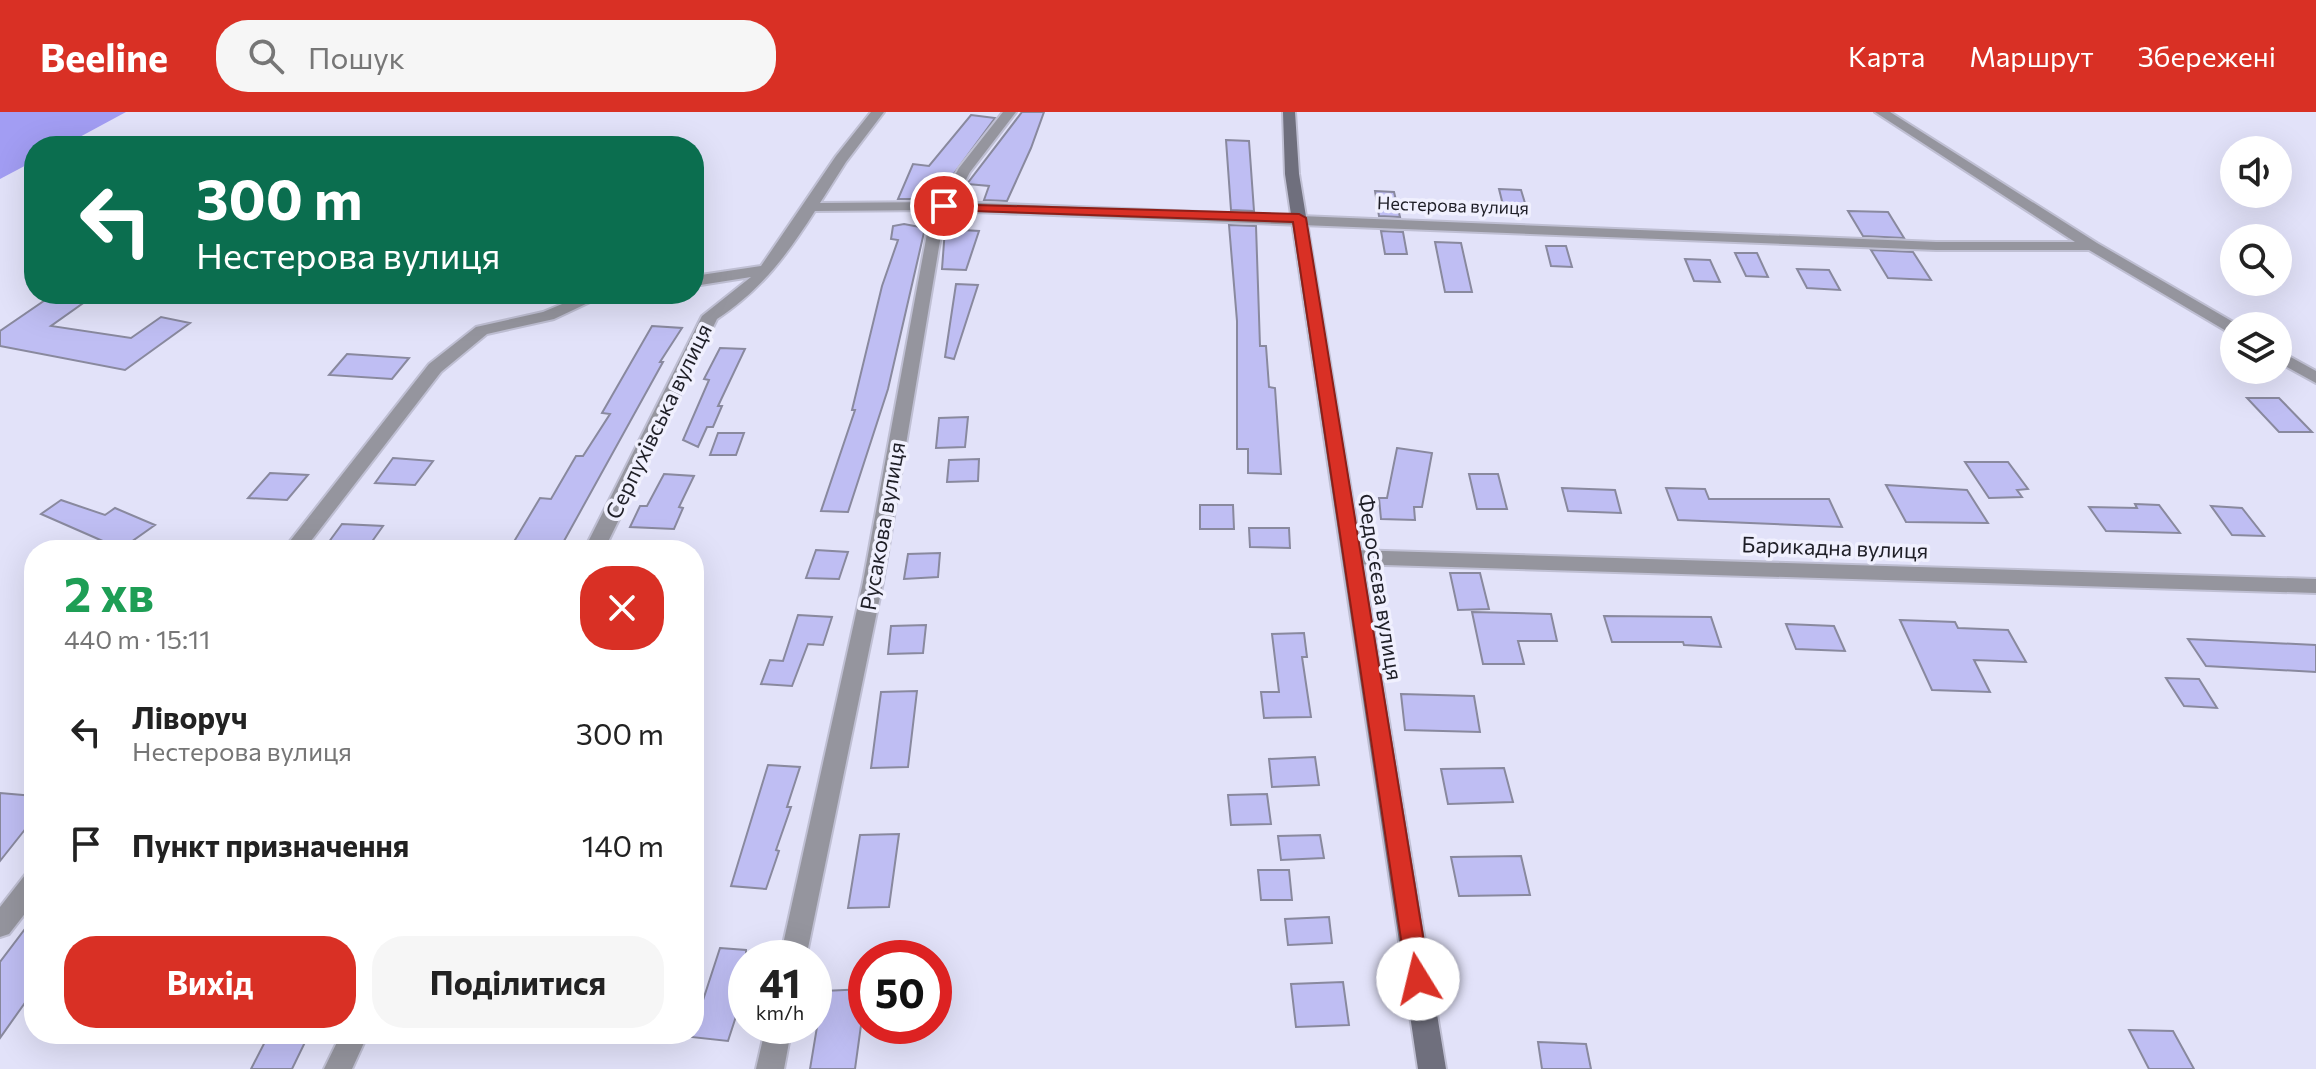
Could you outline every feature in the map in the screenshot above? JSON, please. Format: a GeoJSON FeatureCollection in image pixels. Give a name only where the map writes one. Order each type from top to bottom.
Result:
{"type":"FeatureCollection","features":[{"type":"Feature","properties":{"kind":"main road","name":"Федосєєва вулиця"},"geometry":{"type":"LineString","coordinates":[[1289,112],[1299,218],[1432,1069]]}},
{"type":"Feature","properties":{"kind":"street","name":"Серпухівська вулиця"},"geometry":{"type":"LineString","coordinates":[[599,540],[710,316],[740,300],[768,270],[838,164],[878,112]]}},
{"type":"Feature","properties":{"kind":"street","name":"Русакова вулиця"},"geometry":{"type":"LineString","coordinates":[[797,940],[873,582],[936,223],[964,171],[1010,112]]}},
{"type":"Feature","properties":{"kind":"street"},"geometry":{"type":"LineString","coordinates":[[1881,112],[2092,246],[2220,321]]}},
{"type":"Feature","properties":{"kind":"street","name":"Нестерова вулиця"},"geometry":{"type":"LineString","coordinates":[[811,207],[944,206],[1936,246],[2092,246]]}},
{"type":"Feature","properties":{"kind":"street"},"geometry":{"type":"LineString","coordinates":[[704,280],[768,270]]}},
{"type":"Feature","properties":{"kind":"street"},"geometry":{"type":"LineString","coordinates":[[301,540],[435,368],[482,330],[548,316],[576,304]]}},
{"type":"Feature","properties":{"kind":"street"},"geometry":{"type":"LineString","coordinates":[[2292,363],[2316,378]]}},
{"type":"Feature","properties":{"kind":"street","name":"Барикадна вулиця"},"geometry":{"type":"LineString","coordinates":[[1352,557],[2316,586]]}},
{"type":"Feature","properties":{"kind":"street"},"geometry":{"type":"LineString","coordinates":[[0,926],[24,896]]}},
{"type":"Feature","properties":{"kind":"street"},"geometry":{"type":"LineString","coordinates":[[338,1069],[350,1044]]}},
{"type":"Feature","properties":{"kind":"street"},"geometry":{"type":"LineString","coordinates":[[770,1069],[775,1044]]}},
{"type":"Feature","properties":{"kind":"shaded area"},"geometry":{"type":"Polygon","coordinates":[[[0,112],[126,112],[82,136],[24,136],[24,166],[0,179],[0,112]]]}},
{"type":"Feature","properties":{"kind":"building"},"geometry":{"type":"Polygon","coordinates":[[[1022,112],[1044,112],[1031,148],[1007,201],[984,200],[989,186],[967,184],[1022,112]]]}},
{"type":"Feature","properties":{"kind":"building"},"geometry":{"type":"Polygon","coordinates":[[[971,115],[995,118],[947,183],[936,182],[929,199],[898,199],[913,164],[929,166],[971,115]]]}},
{"type":"Feature","properties":{"kind":"building"},"geometry":{"type":"Polygon","coordinates":[[[1226,140],[1249,141],[1254,211],[1231,210],[1226,140]]]}},
{"type":"Feature","properties":{"kind":"building"},"geometry":{"type":"Polygon","coordinates":[[[1499,189],[1521,190],[1528,213],[1505,213],[1499,189]]]}},
{"type":"Feature","properties":{"kind":"building"},"geometry":{"type":"Polygon","coordinates":[[[1375,191],[1394,192],[1400,217],[1379,216],[1375,191]]]}},
{"type":"Feature","properties":{"kind":"building"},"geometry":{"type":"Polygon","coordinates":[[[1848,211],[1888,212],[1904,238],[1863,236],[1848,211]]]}},
{"type":"Feature","properties":{"kind":"building"},"geometry":{"type":"Polygon","coordinates":[[[904,224],[925,228],[888,389],[848,512],[821,511],[855,410],[852,410],[882,286],[898,240],[891,239],[893,226],[904,224]]]}},
{"type":"Feature","properties":{"kind":"building"},"geometry":{"type":"Polygon","coordinates":[[[1229,225],[1256,226],[1260,346],[1266,346],[1269,387],[1275,388],[1281,474],[1248,473],[1248,449],[1237,449],[1237,321],[1229,225]]]}},
{"type":"Feature","properties":{"kind":"building"},"geometry":{"type":"Polygon","coordinates":[[[945,229],[979,231],[966,270],[942,269],[945,229]]]}},
{"type":"Feature","properties":{"kind":"building"},"geometry":{"type":"Polygon","coordinates":[[[1381,231],[1403,232],[1407,254],[1385,254],[1381,231]]]}},
{"type":"Feature","properties":{"kind":"building"},"geometry":{"type":"Polygon","coordinates":[[[1435,242],[1461,243],[1472,292],[1445,292],[1435,242]]]}},
{"type":"Feature","properties":{"kind":"building"},"geometry":{"type":"Polygon","coordinates":[[[1546,246],[1566,246],[1572,267],[1551,266],[1546,246]]]}},
{"type":"Feature","properties":{"kind":"building"},"geometry":{"type":"Polygon","coordinates":[[[1871,250],[1913,252],[1931,280],[1888,278],[1871,250]]]}},
{"type":"Feature","properties":{"kind":"building"},"geometry":{"type":"Polygon","coordinates":[[[1735,253],[1757,253],[1768,277],[1746,276],[1735,253]]]}},
{"type":"Feature","properties":{"kind":"building"},"geometry":{"type":"Polygon","coordinates":[[[1685,259],[1710,260],[1720,282],[1694,281],[1685,259]]]}},
{"type":"Feature","properties":{"kind":"building"},"geometry":{"type":"Polygon","coordinates":[[[1797,269],[1829,270],[1840,290],[1807,288],[1797,269]]]}},
{"type":"Feature","properties":{"kind":"building"},"geometry":{"type":"Polygon","coordinates":[[[956,284],[978,285],[954,359],[945,357],[956,284]]]}},
{"type":"Feature","properties":{"kind":"building"},"geometry":{"type":"Polygon","coordinates":[[[39,304],[82,304],[51,326],[131,338],[161,317],[190,323],[125,370],[0,346],[0,331],[39,304]]]}},
{"type":"Feature","properties":{"kind":"building"},"geometry":{"type":"Polygon","coordinates":[[[652,326],[682,328],[660,362],[663,362],[565,540],[515,540],[540,498],[551,499],[576,456],[583,456],[610,414],[602,413],[652,326]]]}},
{"type":"Feature","properties":{"kind":"building"},"geometry":{"type":"Polygon","coordinates":[[[720,348],[745,349],[718,406],[722,406],[713,427],[707,427],[698,447],[683,440],[709,380],[704,379],[720,348]]]}},
{"type":"Feature","properties":{"kind":"building"},"geometry":{"type":"Polygon","coordinates":[[[347,354],[409,358],[392,379],[329,375],[347,354]]]}},
{"type":"Feature","properties":{"kind":"building"},"geometry":{"type":"Polygon","coordinates":[[[2247,398],[2279,398],[2312,432],[2279,432],[2247,398]]]}},
{"type":"Feature","properties":{"kind":"building"},"geometry":{"type":"Polygon","coordinates":[[[968,417],[965,447],[936,448],[939,418],[968,417]]]}},
{"type":"Feature","properties":{"kind":"building"},"geometry":{"type":"Polygon","coordinates":[[[718,433],[744,433],[736,455],[710,455],[718,433]]]}},
{"type":"Feature","properties":{"kind":"building"},"geometry":{"type":"Polygon","coordinates":[[[1397,448],[1432,453],[1422,507],[1414,507],[1415,520],[1381,519],[1379,498],[1387,498],[1397,448]]]}},
{"type":"Feature","properties":{"kind":"building"},"geometry":{"type":"Polygon","coordinates":[[[393,458],[433,461],[415,485],[375,483],[393,458]]]}},
{"type":"Feature","properties":{"kind":"building"},"geometry":{"type":"Polygon","coordinates":[[[979,459],[978,481],[947,482],[949,460],[979,459]]]}},
{"type":"Feature","properties":{"kind":"building"},"geometry":{"type":"Polygon","coordinates":[[[1965,462],[2008,462],[2028,489],[2017,490],[2022,497],[1989,498],[1965,462]]]}},
{"type":"Feature","properties":{"kind":"building"},"geometry":{"type":"Polygon","coordinates":[[[270,473],[308,475],[287,500],[248,498],[270,473]]]}},
{"type":"Feature","properties":{"kind":"building"},"geometry":{"type":"Polygon","coordinates":[[[664,474],[694,476],[679,507],[683,508],[674,529],[630,527],[640,506],[647,506],[664,474]]]}},
{"type":"Feature","properties":{"kind":"building"},"geometry":{"type":"Polygon","coordinates":[[[1469,474],[1498,474],[1507,509],[1477,509],[1469,474]]]}},
{"type":"Feature","properties":{"kind":"building"},"geometry":{"type":"Polygon","coordinates":[[[1886,485],[1967,490],[1988,523],[1906,522],[1886,485]]]}},
{"type":"Feature","properties":{"kind":"building"},"geometry":{"type":"Polygon","coordinates":[[[1562,488],[1615,490],[1621,513],[1568,511],[1562,488]]]}},
{"type":"Feature","properties":{"kind":"building"},"geometry":{"type":"Polygon","coordinates":[[[1666,488],[1705,489],[1709,499],[1829,499],[1842,527],[1678,520],[1666,488]]]}},
{"type":"Feature","properties":{"kind":"building"},"geometry":{"type":"Polygon","coordinates":[[[61,500],[105,515],[115,508],[155,525],[134,540],[100,540],[41,514],[61,500]]]}},
{"type":"Feature","properties":{"kind":"building"},"geometry":{"type":"Polygon","coordinates":[[[2135,504],[2159,505],[2180,533],[2106,531],[2089,507],[2137,508],[2135,504]]]}},
{"type":"Feature","properties":{"kind":"building"},"geometry":{"type":"Polygon","coordinates":[[[1200,505],[1233,505],[1234,529],[1200,529],[1200,505]]]}},
{"type":"Feature","properties":{"kind":"building"},"geometry":{"type":"Polygon","coordinates":[[[2211,506],[2242,508],[2264,536],[2232,535],[2211,506]]]}},
{"type":"Feature","properties":{"kind":"building"},"geometry":{"type":"Polygon","coordinates":[[[342,524],[383,526],[373,540],[330,540],[342,524]]]}},
{"type":"Feature","properties":{"kind":"building"},"geometry":{"type":"Polygon","coordinates":[[[1249,528],[1289,528],[1290,548],[1250,547],[1249,528]]]}},
{"type":"Feature","properties":{"kind":"building"},"geometry":{"type":"Polygon","coordinates":[[[816,550],[848,552],[839,579],[806,578],[816,550]]]}},
{"type":"Feature","properties":{"kind":"building"},"geometry":{"type":"Polygon","coordinates":[[[940,553],[938,577],[904,579],[908,554],[940,553]]]}},
{"type":"Feature","properties":{"kind":"building"},"geometry":{"type":"Polygon","coordinates":[[[1450,573],[1480,573],[1489,609],[1458,610],[1450,573]]]}},
{"type":"Feature","properties":{"kind":"building"},"geometry":{"type":"Polygon","coordinates":[[[1472,612],[1551,614],[1557,641],[1518,641],[1524,664],[1483,664],[1472,612]]]}},
{"type":"Feature","properties":{"kind":"building"},"geometry":{"type":"Polygon","coordinates":[[[798,615],[832,617],[823,645],[808,644],[792,686],[761,684],[770,660],[783,661],[798,615]]]}},
{"type":"Feature","properties":{"kind":"building"},"geometry":{"type":"Polygon","coordinates":[[[1604,616],[1711,617],[1721,647],[1684,645],[1683,642],[1612,642],[1604,616]]]}},
{"type":"Feature","properties":{"kind":"building"},"geometry":{"type":"Polygon","coordinates":[[[1900,620],[1955,622],[1958,628],[2008,630],[2026,662],[1974,660],[1990,692],[1932,690],[1900,620]]]}},
{"type":"Feature","properties":{"kind":"building"},"geometry":{"type":"Polygon","coordinates":[[[1786,624],[1834,626],[1845,651],[1796,649],[1786,624]]]}},
{"type":"Feature","properties":{"kind":"building"},"geometry":{"type":"Polygon","coordinates":[[[926,625],[923,653],[888,654],[891,626],[926,625]]]}},
{"type":"Feature","properties":{"kind":"building"},"geometry":{"type":"Polygon","coordinates":[[[1304,633],[1307,657],[1302,657],[1311,717],[1264,718],[1261,692],[1279,692],[1272,634],[1304,633]]]}},
{"type":"Feature","properties":{"kind":"building"},"geometry":{"type":"Polygon","coordinates":[[[2188,639],[2316,645],[2316,672],[2206,666],[2188,639]]]}},
{"type":"Feature","properties":{"kind":"building"},"geometry":{"type":"Polygon","coordinates":[[[2166,678],[2199,679],[2217,708],[2184,706],[2166,678]]]}},
{"type":"Feature","properties":{"kind":"building"},"geometry":{"type":"Polygon","coordinates":[[[917,691],[908,767],[871,768],[881,692],[917,691]]]}},
{"type":"Feature","properties":{"kind":"building"},"geometry":{"type":"Polygon","coordinates":[[[1401,694],[1474,696],[1480,732],[1405,730],[1401,694]]]}},
{"type":"Feature","properties":{"kind":"building"},"geometry":{"type":"Polygon","coordinates":[[[1315,757],[1319,785],[1272,787],[1269,759],[1315,757]]]}},
{"type":"Feature","properties":{"kind":"building"},"geometry":{"type":"Polygon","coordinates":[[[768,765],[800,767],[787,807],[791,807],[776,850],[779,851],[766,889],[731,886],[768,765]]]}},
{"type":"Feature","properties":{"kind":"building"},"geometry":{"type":"Polygon","coordinates":[[[1504,768],[1513,802],[1448,804],[1441,769],[1504,768]]]}},
{"type":"Feature","properties":{"kind":"building"},"geometry":{"type":"Polygon","coordinates":[[[0,793],[24,795],[24,831],[0,861],[0,793]]]}},
{"type":"Feature","properties":{"kind":"building"},"geometry":{"type":"Polygon","coordinates":[[[1267,794],[1271,824],[1231,825],[1228,795],[1267,794]]]}},
{"type":"Feature","properties":{"kind":"building"},"geometry":{"type":"Polygon","coordinates":[[[899,834],[889,907],[848,908],[860,835],[899,834]]]}},
{"type":"Feature","properties":{"kind":"building"},"geometry":{"type":"Polygon","coordinates":[[[1320,835],[1324,858],[1281,860],[1278,836],[1320,835]]]}},
{"type":"Feature","properties":{"kind":"building"},"geometry":{"type":"Polygon","coordinates":[[[1521,856],[1530,895],[1459,896],[1451,857],[1521,856]]]}},
{"type":"Feature","properties":{"kind":"building"},"geometry":{"type":"Polygon","coordinates":[[[1258,870],[1289,870],[1292,900],[1261,900],[1258,870]]]}},
{"type":"Feature","properties":{"kind":"building"},"geometry":{"type":"Polygon","coordinates":[[[1329,917],[1332,943],[1288,945],[1285,919],[1329,917]]]}},
{"type":"Feature","properties":{"kind":"building"},"geometry":{"type":"Polygon","coordinates":[[[24,930],[24,1004],[0,1038],[0,962],[24,930]]]}},
{"type":"Feature","properties":{"kind":"building"},"geometry":{"type":"Polygon","coordinates":[[[720,948],[728,949],[728,1041],[704,1038],[704,997],[720,948]]]}},
{"type":"Feature","properties":{"kind":"building"},"geometry":{"type":"Polygon","coordinates":[[[1343,982],[1349,1025],[1296,1027],[1291,984],[1343,982]]]}},
{"type":"Feature","properties":{"kind":"building"},"geometry":{"type":"Polygon","coordinates":[[[848,990],[848,1044],[858,1044],[855,1069],[810,1069],[814,1044],[832,1044],[832,991],[848,990]]]}},
{"type":"Feature","properties":{"kind":"building"},"geometry":{"type":"Polygon","coordinates":[[[2129,1030],[2173,1031],[2194,1069],[2149,1069],[2129,1030]]]}},
{"type":"Feature","properties":{"kind":"building"},"geometry":{"type":"Polygon","coordinates":[[[1538,1042],[1586,1044],[1591,1069],[1542,1069],[1538,1042]]]}},
{"type":"Feature","properties":{"kind":"building"},"geometry":{"type":"Polygon","coordinates":[[[264,1044],[304,1044],[292,1069],[251,1069],[264,1044]]]}},
{"type":"Feature","properties":{"kind":"route"},"geometry":{"type":"LineString","coordinates":[[944,206],[1299,218],[1418,979]]}}]}
